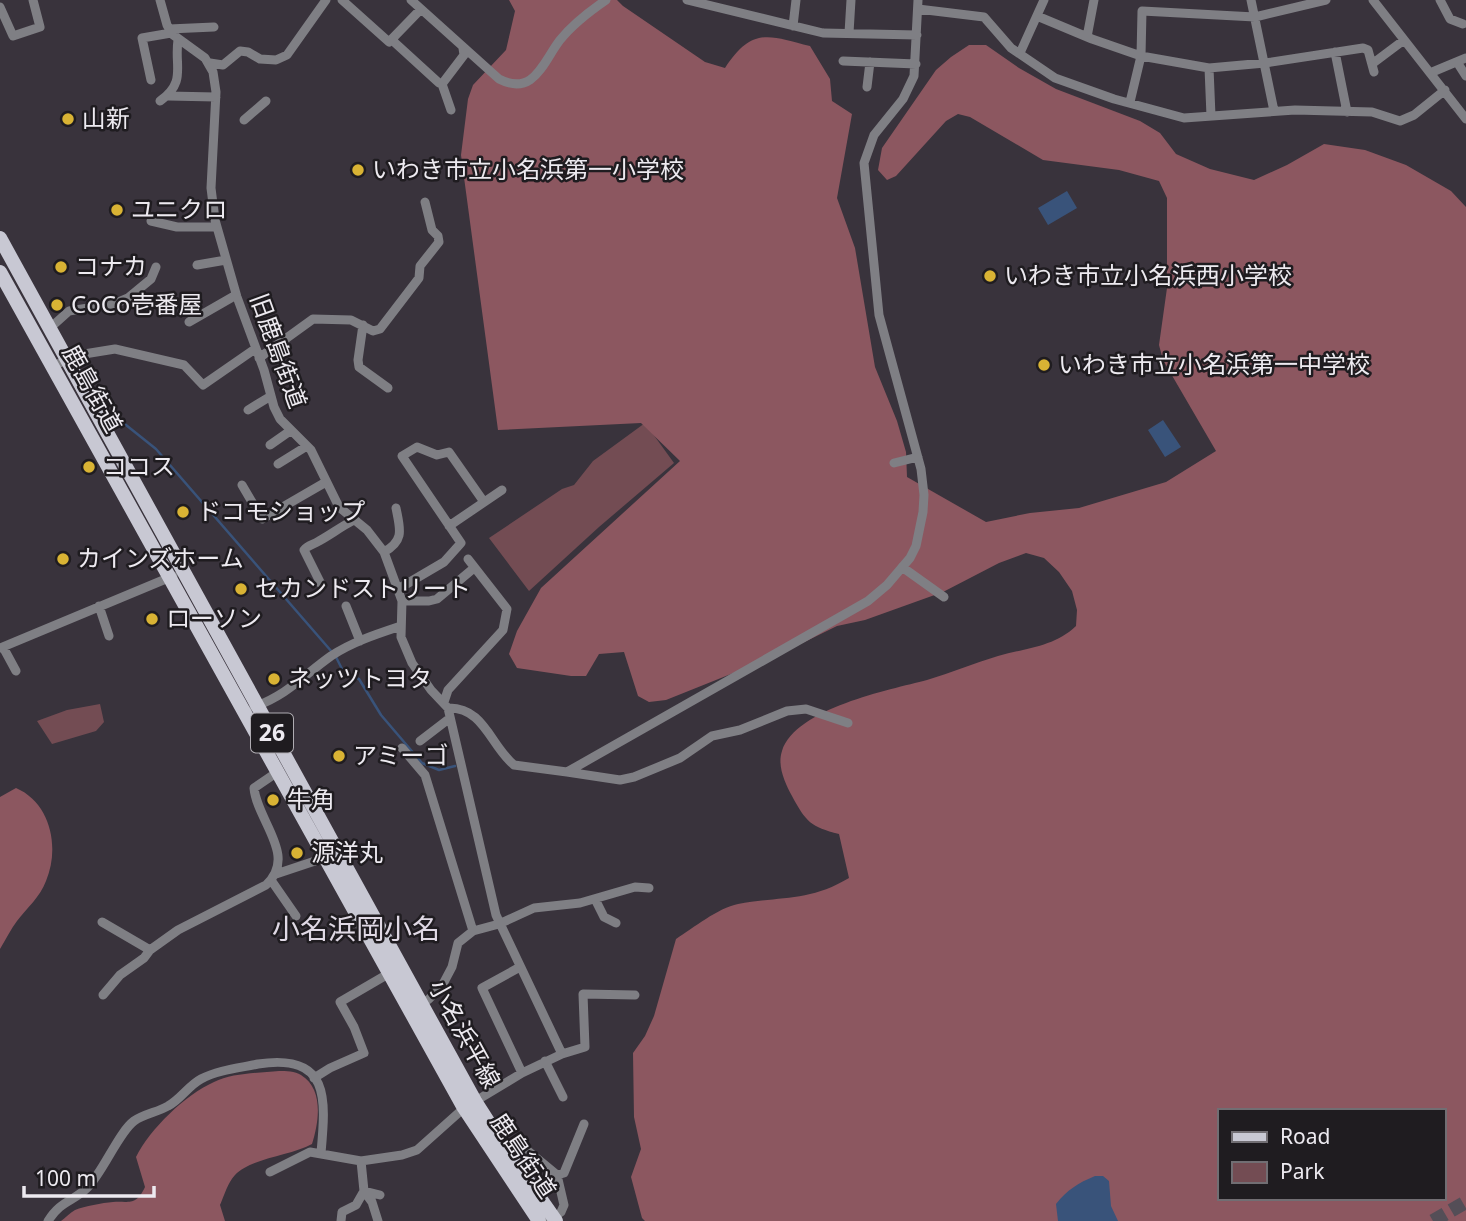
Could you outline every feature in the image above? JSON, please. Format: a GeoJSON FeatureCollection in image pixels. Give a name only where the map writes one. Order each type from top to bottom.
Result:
{"type":"FeatureCollection","features":[{"type":"Feature","properties":{"kind":"main road","name":"26"},"geometry":{"type":"LineString","coordinates":[[0,237],[50,328],[60,363]]}},
{"type":"Feature","properties":{"kind":"main road","name":"鹿島街道"},"geometry":{"type":"LineString","coordinates":[[0,272],[60,363],[176,574],[242,711],[276,773],[331,856],[388,974],[415,1008],[469,1104],[505,1160],[549,1220]]}},
{"type":"Feature","properties":{"kind":"main road","name":"小名浜平線"},"geometry":{"type":"LineString","coordinates":[[176,574],[258,706],[331,856],[415,1008]]}},
{"type":"Feature","properties":{"kind":"street"},"geometry":{"type":"LineString","coordinates":[[0,7],[3,22],[13,36],[38,29],[41,25],[33,0]]}},
{"type":"Feature","properties":{"kind":"street"},"geometry":{"type":"LineString","coordinates":[[160,0],[170,31],[178,40],[210,63],[223,65],[240,51],[260,59],[276,60],[287,55],[326,0]]}},
{"type":"Feature","properties":{"kind":"street"},"geometry":{"type":"LineString","coordinates":[[411,0],[499,79],[509,84],[520,84],[532,79],[550,59],[561,39],[606,0]]}},
{"type":"Feature","properties":{"kind":"street"},"geometry":{"type":"LineString","coordinates":[[687,0],[823,33],[917,35]]}},
{"type":"Feature","properties":{"kind":"street"},"geometry":{"type":"LineString","coordinates":[[793,26],[796,0]]}},
{"type":"Feature","properties":{"kind":"street"},"geometry":{"type":"LineString","coordinates":[[849,33],[851,0]]}},
{"type":"Feature","properties":{"kind":"street"},"geometry":{"type":"LineString","coordinates":[[1020,53],[1044,0]]}},
{"type":"Feature","properties":{"kind":"street"},"geometry":{"type":"LineString","coordinates":[[1087,37],[1094,0]]}},
{"type":"Feature","properties":{"kind":"street"},"geometry":{"type":"LineString","coordinates":[[1251,0],[1274,111]]}},
{"type":"Feature","properties":{"kind":"street"},"geometry":{"type":"LineString","coordinates":[[1130,102],[1141,56],[1142,11],[1255,17],[1303,3],[1326,0]]}},
{"type":"Feature","properties":{"kind":"street"},"geometry":{"type":"LineString","coordinates":[[1373,0],[1466,118]]}},
{"type":"Feature","properties":{"kind":"street"},"geometry":{"type":"LineString","coordinates":[[1440,0],[1450,19],[1463,24]]}},
{"type":"Feature","properties":{"kind":"street"},"geometry":{"type":"LineString","coordinates":[[346,1],[389,43],[421,9]]}},
{"type":"Feature","properties":{"kind":"street"},"geometry":{"type":"LineString","coordinates":[[567,772],[868,601],[902,567],[916,546],[923,512],[923,481],[879,315],[864,163],[874,135],[903,99],[914,76],[918,4],[984,17],[1011,48],[1055,78],[1159,113],[1184,118],[1274,111],[1372,112],[1400,121],[1414,116],[1445,90]]}},
{"type":"Feature","properties":{"kind":"street"},"geometry":{"type":"LineString","coordinates":[[1037,16],[1141,56],[1209,68],[1265,63],[1363,48],[1368,50],[1373,68],[1404,40]]}},
{"type":"Feature","properties":{"kind":"street"},"geometry":{"type":"LineString","coordinates":[[151,79],[142,38],[170,31],[214,27]]}},
{"type":"Feature","properties":{"kind":"street"},"geometry":{"type":"LineString","coordinates":[[178,40],[177,81],[164,98],[216,97]]}},
{"type":"Feature","properties":{"kind":"street"},"geometry":{"type":"LineString","coordinates":[[393,41],[442,84],[451,110]]}},
{"type":"Feature","properties":{"kind":"street"},"geometry":{"type":"LineString","coordinates":[[442,84],[464,55],[463,48]]}},
{"type":"Feature","properties":{"kind":"street"},"geometry":{"type":"LineString","coordinates":[[1335,52],[1347,112]]}},
{"type":"Feature","properties":{"kind":"street"},"geometry":{"type":"LineString","coordinates":[[1430,73],[1461,60],[1466,76]]}},
{"type":"Feature","properties":{"kind":"street"},"geometry":{"type":"LineString","coordinates":[[843,61],[916,64]]}},
{"type":"Feature","properties":{"kind":"street"},"geometry":{"type":"LineString","coordinates":[[867,87],[870,62]]}},
{"type":"Feature","properties":{"kind":"street","name":"旧鹿島街道"},"geometry":{"type":"LineString","coordinates":[[210,63],[216,97],[211,188],[216,227],[271,396],[280,419],[307,446],[339,508],[367,530],[384,552],[402,601],[401,637],[412,663],[447,709],[499,924],[562,1054]]}},
{"type":"Feature","properties":{"kind":"street"},"geometry":{"type":"LineString","coordinates":[[1209,68],[1211,116]]}},
{"type":"Feature","properties":{"kind":"street"},"geometry":{"type":"LineString","coordinates":[[244,120],[266,101]]}},
{"type":"Feature","properties":{"kind":"street"},"geometry":{"type":"LineString","coordinates":[[60,363],[78,355],[115,349],[184,365],[202,385],[313,319],[351,320],[376,331],[418,279],[420,266],[439,242],[438,236],[432,230],[425,202]]}},
{"type":"Feature","properties":{"kind":"street"},"geometry":{"type":"LineString","coordinates":[[151,221],[177,227],[216,227]]}},
{"type":"Feature","properties":{"kind":"street"},"geometry":{"type":"LineString","coordinates":[[197,265],[226,260]]}},
{"type":"Feature","properties":{"kind":"street"},"geometry":{"type":"LineString","coordinates":[[50,328],[69,311],[114,304],[128,298],[151,279],[156,267]]}},
{"type":"Feature","properties":{"kind":"street"},"geometry":{"type":"LineString","coordinates":[[189,322],[236,295]]}},
{"type":"Feature","properties":{"kind":"street"},"geometry":{"type":"LineString","coordinates":[[362,326],[359,367],[388,388]]}},
{"type":"Feature","properties":{"kind":"street"},"geometry":{"type":"LineString","coordinates":[[248,410],[271,396]]}},
{"type":"Feature","properties":{"kind":"street"},"geometry":{"type":"LineString","coordinates":[[270,445],[290,431]]}},
{"type":"Feature","properties":{"kind":"street"},"geometry":{"type":"LineString","coordinates":[[278,464],[307,446]]}},
{"type":"Feature","properties":{"kind":"street"},"geometry":{"type":"LineString","coordinates":[[398,589],[444,562],[461,543],[402,456],[417,447],[437,455],[449,452],[484,502]]}},
{"type":"Feature","properties":{"kind":"street"},"geometry":{"type":"LineString","coordinates":[[894,463],[918,457]]}},
{"type":"Feature","properties":{"kind":"street"},"geometry":{"type":"LineString","coordinates":[[242,485],[262,519],[326,482]]}},
{"type":"Feature","properties":{"kind":"street"},"geometry":{"type":"LineString","coordinates":[[450,526],[502,490]]}},
{"type":"Feature","properties":{"kind":"street"},"geometry":{"type":"LineString","coordinates":[[384,552],[396,545],[400,533],[396,508]]}},
{"type":"Feature","properties":{"kind":"street"},"geometry":{"type":"LineString","coordinates":[[321,584],[304,550],[354,520]]}},
{"type":"Feature","properties":{"kind":"street"},"geometry":{"type":"LineString","coordinates":[[420,741],[447,709],[448,690],[503,630],[507,609],[468,559]]}},
{"type":"Feature","properties":{"kind":"street"},"geometry":{"type":"LineString","coordinates":[[902,567],[944,597]]}},
{"type":"Feature","properties":{"kind":"street"},"geometry":{"type":"LineString","coordinates":[[402,601],[437,599],[474,568]]}},
{"type":"Feature","properties":{"kind":"street"},"geometry":{"type":"LineString","coordinates":[[16,671],[1,647],[176,574]]}},
{"type":"Feature","properties":{"kind":"street"},"geometry":{"type":"LineString","coordinates":[[99,606],[110,636]]}},
{"type":"Feature","properties":{"kind":"street"},"geometry":{"type":"LineString","coordinates":[[346,606],[360,640]]}},
{"type":"Feature","properties":{"kind":"street"},"geometry":{"type":"LineString","coordinates":[[242,711],[284,694],[335,654],[360,640],[401,626]]}},
{"type":"Feature","properties":{"kind":"street"},"geometry":{"type":"LineString","coordinates":[[447,709],[458,708],[478,718],[495,745],[514,765],[620,780],[634,778],[680,758],[712,736],[740,730],[787,711],[806,709],[848,723]]}},
{"type":"Feature","properties":{"kind":"street"},"geometry":{"type":"LineString","coordinates":[[402,747],[425,775],[473,931]]}},
{"type":"Feature","properties":{"kind":"street"},"geometry":{"type":"LineString","coordinates":[[276,773],[256,785],[254,792],[279,855],[274,877],[296,916]]}},
{"type":"Feature","properties":{"kind":"street"},"geometry":{"type":"LineString","coordinates":[[103,995],[120,975],[178,929],[260,888],[274,877],[331,856]]}},
{"type":"Feature","properties":{"kind":"street"},"geometry":{"type":"LineString","coordinates":[[415,1008],[443,984],[452,967],[458,943],[473,931],[499,924],[534,908],[580,904],[635,887],[649,888]]}},
{"type":"Feature","properties":{"kind":"street"},"geometry":{"type":"LineString","coordinates":[[595,899],[604,917],[617,923]]}},
{"type":"Feature","properties":{"kind":"street"},"geometry":{"type":"LineString","coordinates":[[102,922],[150,950]]}},
{"type":"Feature","properties":{"kind":"street"},"geometry":{"type":"LineString","coordinates":[[520,967],[482,988],[522,1073]]}},
{"type":"Feature","properties":{"kind":"street"},"geometry":{"type":"LineString","coordinates":[[314,1077],[364,1053],[340,1002],[388,974]]}},
{"type":"Feature","properties":{"kind":"street"},"geometry":{"type":"LineString","coordinates":[[270,1172],[310,1152],[361,1161],[417,1150],[469,1104],[545,1061],[586,1047],[583,994],[635,995]]}},
{"type":"Feature","properties":{"kind":"street"},"geometry":{"type":"LineString","coordinates":[[545,1061],[563,1097]]}},
{"type":"Feature","properties":{"kind":"street"},"geometry":{"type":"LineString","coordinates":[[48,1221],[57,1207],[86,1189],[100,1173],[131,1124],[179,1099],[202,1078],[230,1069],[270,1063],[303,1066],[314,1077],[324,1097],[321,1153]]}},
{"type":"Feature","properties":{"kind":"street"},"geometry":{"type":"LineString","coordinates":[[557,1175],[564,1173],[584,1124]]}},
{"type":"Feature","properties":{"kind":"street"},"geometry":{"type":"LineString","coordinates":[[505,1160],[521,1150],[528,1151],[557,1175],[564,1205],[561,1212],[549,1220]]}},
{"type":"Feature","properties":{"kind":"street"},"geometry":{"type":"LineString","coordinates":[[361,1161],[364,1191],[372,1202],[378,1221]]}},
{"type":"Feature","properties":{"kind":"street"},"geometry":{"type":"LineString","coordinates":[[364,1191],[380,1195]]}},
{"type":"Feature","properties":{"kind":"street"},"geometry":{"type":"LineString","coordinates":[[341,1221],[342,1212],[356,1205],[364,1191]]}},
{"type":"Feature","properties":{"kind":"green space"},"geometry":{"type":"Polygon","coordinates":[[[645,423],[674,463],[529,591],[489,538],[562,489],[574,485],[593,461],[645,423]]]}},
{"type":"Feature","properties":{"kind":"green space"},"geometry":{"type":"Polygon","coordinates":[[[100,704],[104,722],[96,731],[52,744],[37,721],[67,710],[100,704]]]}},
{"type":"Feature","properties":{"kind":"shaded area"},"geometry":{"type":"Polygon","coordinates":[[[509,0],[617,0],[705,62],[725,68],[744,46],[753,40],[772,37],[810,46],[830,79],[832,101],[852,114],[837,198],[855,248],[875,367],[897,421],[906,452],[907,477],[986,522],[1030,513],[1079,508],[1166,482],[1216,451],[1163,360],[1159,345],[1167,288],[1167,198],[1159,181],[1119,170],[1043,160],[970,117],[958,114],[946,121],[896,176],[887,180],[878,170],[882,148],[936,70],[969,45],[986,45],[1056,89],[1140,121],[1160,133],[1176,154],[1210,169],[1254,180],[1324,144],[1365,150],[1406,165],[1451,191],[1466,207],[1466,1221],[645,1221],[642,1218],[631,1177],[641,1149],[634,1117],[633,1053],[654,1016],[676,939],[730,906],[807,895],[849,878],[839,834],[810,822],[797,805],[784,780],[781,757],[791,736],[805,723],[846,703],[1049,643],[1076,626],[1077,610],[1072,591],[1059,572],[1044,558],[1026,553],[999,563],[943,592],[865,620],[837,626],[776,656],[666,700],[649,702],[638,696],[624,652],[599,654],[586,676],[517,668],[509,654],[517,631],[541,588],[680,461],[641,423],[498,430],[461,155],[468,99],[473,85],[506,50],[515,11],[509,0]]]}},
{"type":"Feature","properties":{"kind":"shaded area"},"geometry":{"type":"Polygon","coordinates":[[[16,788],[28,795],[45,815],[52,841],[52,855],[43,887],[0,949],[0,797],[16,788]]]}},
{"type":"Feature","properties":{"kind":"shaded area"},"geometry":{"type":"Polygon","coordinates":[[[279,1071],[299,1074],[313,1089],[318,1116],[312,1144],[251,1165],[235,1175],[220,1205],[225,1221],[61,1221],[79,1209],[104,1203],[132,1201],[139,1197],[145,1187],[136,1157],[159,1124],[192,1095],[229,1077],[279,1071]]]}},
{"type":"Feature","properties":{"kind":"water"},"geometry":{"type":"Polygon","coordinates":[[[1067,191],[1077,208],[1048,225],[1038,208],[1067,191]]]}},
{"type":"Feature","properties":{"kind":"water"},"geometry":{"type":"Polygon","coordinates":[[[1163,420],[1181,447],[1165,457],[1148,430],[1163,420]]]}},
{"type":"Feature","properties":{"kind":"water"},"geometry":{"type":"Polygon","coordinates":[[[1095,1176],[1103,1176],[1109,1181],[1111,1206],[1118,1221],[1058,1221],[1056,1204],[1073,1187],[1095,1176]]]}},
{"type":"Feature","properties":{"kind":"waterway"},"geometry":{"type":"LineString","coordinates":[[116,417],[156,449],[332,652]]}},
{"type":"Feature","properties":{"kind":"waterway"},"geometry":{"type":"LineString","coordinates":[[336,657],[345,675],[359,679],[381,715],[422,763],[439,770],[455,766]]}},
{"type":"Feature","properties":{"kind":"tunnel"},"geometry":{"type":"LineString","coordinates":[[1433,1221],[1466,1202]]}},
{"type":"Feature","properties":{"kind":"place","name":"山新"},"geometry":{"type":"Point","coordinates":[68,119]}},
{"type":"Feature","properties":{"kind":"place","name":"いわき市立小名浜第一小学校"},"geometry":{"type":"Point","coordinates":[358,170]}},
{"type":"Feature","properties":{"kind":"place","name":"ユニクロ"},"geometry":{"type":"Point","coordinates":[117,210]}},
{"type":"Feature","properties":{"kind":"place","name":"コナカ"},"geometry":{"type":"Point","coordinates":[61,267]}},
{"type":"Feature","properties":{"kind":"place","name":"いわき市立小名浜西小学校"},"geometry":{"type":"Point","coordinates":[990,276]}},
{"type":"Feature","properties":{"kind":"place","name":"CoCo壱番屋"},"geometry":{"type":"Point","coordinates":[57,305]}},
{"type":"Feature","properties":{"kind":"place","name":"いわき市立小名浜第一中学校"},"geometry":{"type":"Point","coordinates":[1044,365]}},
{"type":"Feature","properties":{"kind":"place","name":"ココス"},"geometry":{"type":"Point","coordinates":[89,467]}},
{"type":"Feature","properties":{"kind":"place","name":"ドコモショップ"},"geometry":{"type":"Point","coordinates":[183,512]}},
{"type":"Feature","properties":{"kind":"place","name":"カインズホーム"},"geometry":{"type":"Point","coordinates":[63,559]}},
{"type":"Feature","properties":{"kind":"place","name":"セカンドストリート"},"geometry":{"type":"Point","coordinates":[241,589]}},
{"type":"Feature","properties":{"kind":"place","name":"ローソン"},"geometry":{"type":"Point","coordinates":[152,619]}},
{"type":"Feature","properties":{"kind":"place","name":"ネッツトヨタ"},"geometry":{"type":"Point","coordinates":[274,679]}},
{"type":"Feature","properties":{"kind":"place","name":"アミーゴ"},"geometry":{"type":"Point","coordinates":[339,756]}},
{"type":"Feature","properties":{"kind":"place","name":"牛角"},"geometry":{"type":"Point","coordinates":[273,800]}},
{"type":"Feature","properties":{"kind":"place","name":"源洋丸"},"geometry":{"type":"Point","coordinates":[297,853]}},
{"type":"Feature","properties":{"kind":"district","name":"小名浜岡小名"},"geometry":{"type":"Point","coordinates":[356,929]}}]}
